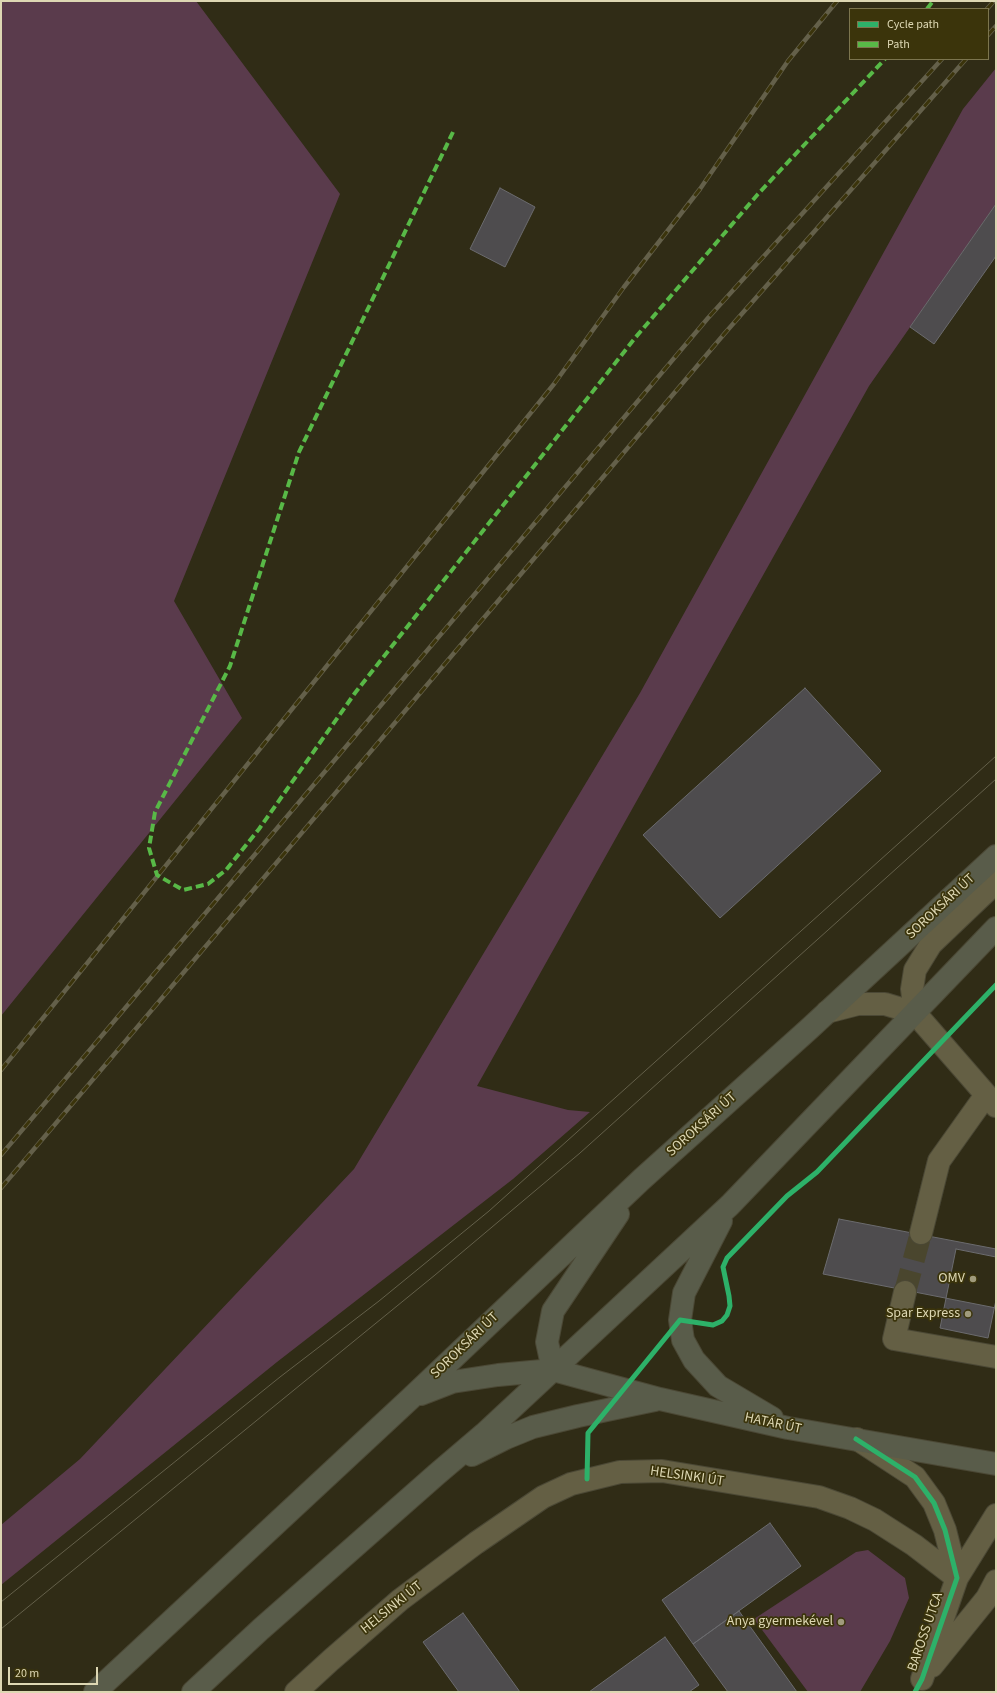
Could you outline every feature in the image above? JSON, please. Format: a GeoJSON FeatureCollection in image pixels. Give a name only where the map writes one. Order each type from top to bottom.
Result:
{"type":"FeatureCollection","features":[{"type":"Feature","properties":{"kind":"main road","name":"SOROKSÁRI ÚT"},"geometry":{"type":"LineString","coordinates":[[411,1398],[642,1179],[827,1012],[996,856]]}},
{"type":"Feature","properties":{"kind":"main road"},"geometry":{"type":"LineString","coordinates":[[193,1692],[261,1629],[484,1434],[730,1204],[996,928]]}},
{"type":"Feature","properties":{"kind":"main road"},"geometry":{"type":"LineString","coordinates":[[553,1370],[546,1342],[553,1311],[642,1179]]}},
{"type":"Feature","properties":{"kind":"main road"},"geometry":{"type":"LineString","coordinates":[[730,1204],[684,1293],[680,1320],[683,1340],[694,1360],[718,1386],[788,1428]]}},
{"type":"Feature","properties":{"kind":"main road","name":"HATÁR ÚT"},"geometry":{"type":"LineString","coordinates":[[411,1398],[452,1382],[498,1374],[553,1370],[660,1399],[788,1428],[996,1464]]}},
{"type":"Feature","properties":{"kind":"main road"},"geometry":{"type":"LineString","coordinates":[[95,1692],[411,1398]]}},
{"type":"Feature","properties":{"kind":"main road"},"geometry":{"type":"LineString","coordinates":[[437,1474],[506,1438],[533,1427],[660,1399]]}},
{"type":"Feature","properties":{"kind":"street"},"geometry":{"type":"LineString","coordinates":[[915,1013],[912,989],[916,970],[931,944],[996,882]]}},
{"type":"Feature","properties":{"kind":"street"},"geometry":{"type":"LineString","coordinates":[[827,1012],[858,1004],[885,1004],[915,1013],[991,1101],[939,1161],[921,1233]]}},
{"type":"Feature","properties":{"kind":"street"},"geometry":{"type":"LineString","coordinates":[[905,1292],[894,1339],[996,1357]]}},
{"type":"Feature","properties":{"kind":"street"},"geometry":{"type":"LineString","coordinates":[[856,1439],[915,1477],[919,1482],[934,1503],[945,1530],[957,1578]]}},
{"type":"Feature","properties":{"kind":"street","name":"HELSINKI ÚT"},"geometry":{"type":"LineString","coordinates":[[296,1692],[400,1600],[476,1543],[543,1497],[571,1484],[620,1472],[662,1471],[819,1498],[850,1508],[875,1520],[914,1545],[957,1578]]}},
{"type":"Feature","properties":{"kind":"street","name":"BAROSS UTCA"},"geometry":{"type":"LineString","coordinates":[[918,1685],[957,1578],[996,1515]]}},
{"type":"Feature","properties":{"kind":"street","name":"BAROSS UTCA"},"geometry":{"type":"LineString","coordinates":[[918,1685],[987,1598],[996,1581]]}},
{"type":"Feature","properties":{"kind":"shaded area"},"geometry":{"type":"Polygon","coordinates":[[[1,1],[196,1],[340,194],[174,601],[242,718],[1,1016],[1,1]]]}},
{"type":"Feature","properties":{"kind":"shaded area"},"geometry":{"type":"Polygon","coordinates":[[[996,68],[996,204],[869,386],[477,1086],[568,1110],[590,1112],[513,1179],[277,1362],[1,1585],[1,1525],[80,1459],[354,1169],[640,693],[963,109],[996,68]]]}},
{"type":"Feature","properties":{"kind":"shaded area"},"geometry":{"type":"Polygon","coordinates":[[[868,1550],[905,1578],[909,1598],[890,1641],[860,1692],[808,1692],[754,1619],[856,1552],[868,1550]]]}},
{"type":"Feature","properties":{"kind":"building"},"geometry":{"type":"Polygon","coordinates":[[[500,188],[535,207],[505,267],[470,249],[500,188]]]}},
{"type":"Feature","properties":{"kind":"building"},"geometry":{"type":"Polygon","coordinates":[[[996,204],[996,256],[934,344],[910,327],[996,204]]]}},
{"type":"Feature","properties":{"kind":"building"},"geometry":{"type":"Polygon","coordinates":[[[805,688],[881,771],[720,918],[643,835],[805,688]]]}},
{"type":"Feature","properties":{"kind":"building"},"geometry":{"type":"Polygon","coordinates":[[[839,1219],[996,1249],[996,1308],[823,1274],[839,1219]]]}},
{"type":"Feature","properties":{"kind":"building","name":"OMV"},"geometry":{"type":"Polygon","coordinates":[[[956,1249],[996,1257],[996,1300],[988,1338],[940,1328],[956,1249]]]}},
{"type":"Feature","properties":{"kind":"building"},"geometry":{"type":"Polygon","coordinates":[[[770,1523],[801,1566],[693,1644],[662,1600],[770,1523]]]}},
{"type":"Feature","properties":{"kind":"building"},"geometry":{"type":"Polygon","coordinates":[[[739,1611],[797,1692],[728,1692],[693,1644],[739,1611]]]}},
{"type":"Feature","properties":{"kind":"building"},"geometry":{"type":"Polygon","coordinates":[[[463,1613],[520,1692],[459,1692],[423,1642],[463,1613]]]}},
{"type":"Feature","properties":{"kind":"building"},"geometry":{"type":"Polygon","coordinates":[[[665,1637],[699,1685],[689,1692],[589,1692],[665,1637]]]}},
{"type":"Feature","properties":{"kind":"tunnel"},"geometry":{"type":"LineString","coordinates":[[905,1292],[921,1233]]}},
{"type":"Feature","properties":{"kind":"tram line"},"geometry":{"type":"LineString","coordinates":[[1,1602],[280,1377],[379,1301],[489,1211],[996,756]]}},
{"type":"Feature","properties":{"kind":"tram line"},"geometry":{"type":"LineString","coordinates":[[1,1629],[435,1275],[580,1153],[996,779]]}},
{"type":"Feature","properties":{"kind":"railway"},"geometry":{"type":"LineString","coordinates":[[1,1070],[554,384],[624,287],[700,189],[788,61],[837,1]]}},
{"type":"Feature","properties":{"kind":"railway"},"geometry":{"type":"LineString","coordinates":[[988,8],[994,1]]}},
{"type":"Feature","properties":{"kind":"railway"},"geometry":{"type":"LineString","coordinates":[[989,34],[996,26]]}},
{"type":"Feature","properties":{"kind":"railway"},"geometry":{"type":"LineString","coordinates":[[1,1155],[708,318],[941,60]]}},
{"type":"Feature","properties":{"kind":"railway"},"geometry":{"type":"LineString","coordinates":[[1,1188],[725,333],[965,60]]}},
{"type":"Feature","properties":{"kind":"marked path"},"geometry":{"type":"LineString","coordinates":[[928,8],[933,1]]}},
{"type":"Feature","properties":{"kind":"marked path"},"geometry":{"type":"LineString","coordinates":[[453,132],[299,452],[230,666],[155,812],[149,848],[157,875],[183,890],[208,884],[226,870],[259,829],[355,693],[635,338],[758,194],[884,60]]}},
{"type":"Feature","properties":{"kind":"cycle path"},"geometry":{"type":"LineString","coordinates":[[587,1479],[588,1433],[680,1320],[713,1325],[722,1321],[727,1315],[730,1306],[723,1267],[727,1258],[787,1196],[817,1172],[996,985]]}},
{"type":"Feature","properties":{"kind":"cycle path"},"geometry":{"type":"LineString","coordinates":[[856,1439],[915,1477],[934,1503],[945,1530],[957,1578],[922,1679],[915,1692]]}},
{"type":"Feature","properties":{"kind":"place","name":"OMV"},"geometry":{"type":"Point","coordinates":[973,1279]}},
{"type":"Feature","properties":{"kind":"place","name":"Spar Express"},"geometry":{"type":"Point","coordinates":[968,1314]}},
{"type":"Feature","properties":{"kind":"place","name":"Anya gyermekével"},"geometry":{"type":"Point","coordinates":[841,1622]}}]}
